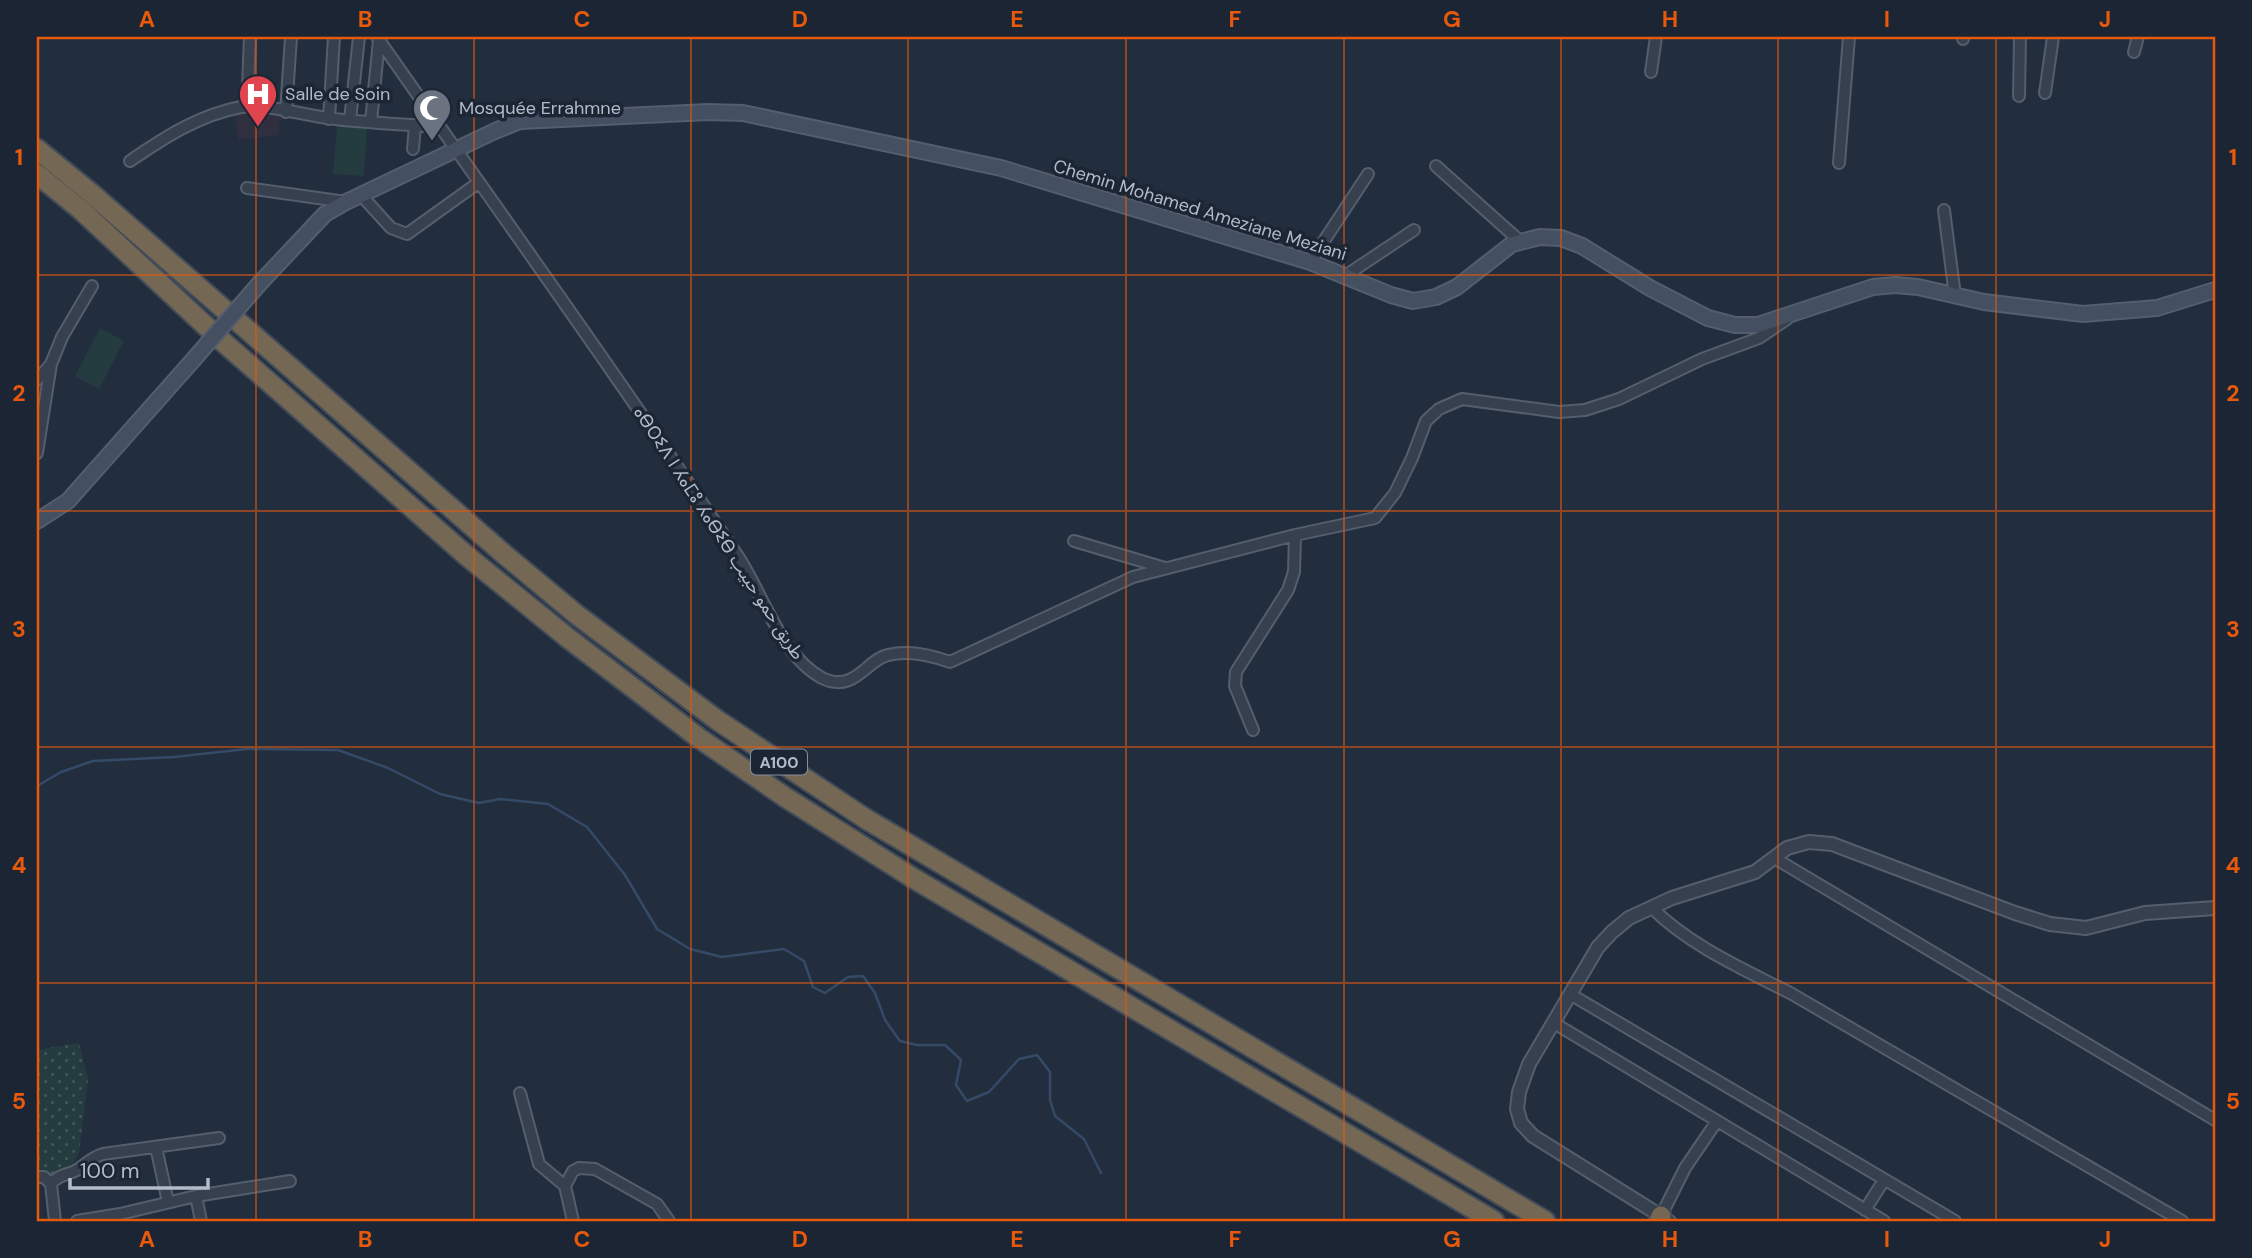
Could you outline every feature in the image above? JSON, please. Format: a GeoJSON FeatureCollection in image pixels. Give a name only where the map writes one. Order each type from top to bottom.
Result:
{"type":"FeatureCollection","features":[{"type":"Feature","properties":{"kind":"highway","name":"A100"},"geometry":{"type":"LineString","coordinates":[[37,149],[222,340],[467,556],[568,638],[699,738],[785,797],[913,878],[1493,1221]]}},
{"type":"Feature","properties":{"kind":"highway","name":"A100"},"geometry":{"type":"LineString","coordinates":[[37,174],[86,202],[577,615],[717,720],[911,846],[1545,1221]]}},
{"type":"Feature","properties":{"kind":"main road","name":"Chemin Mohamed Ameziane Meziani"},"geometry":{"type":"LineString","coordinates":[[37,521],[68,501],[260,283],[325,214],[345,202],[520,121],[708,112],[743,113],[1001,168],[1310,262],[1391,295],[1413,301],[1436,297],[1457,287],[1512,244],[1540,237],[1561,238],[1582,246],[1650,288],[1708,318],[1735,326],[1758,325],[1873,287],[1918,287],[1955,296],[2083,314],[2157,308],[2215,290]]}},
{"type":"Feature","properties":{"kind":"street"},"geometry":{"type":"LineString","coordinates":[[250,37],[248,86],[264,106]]}},
{"type":"Feature","properties":{"kind":"street"},"geometry":{"type":"LineString","coordinates":[[286,112],[291,37]]}},
{"type":"Feature","properties":{"kind":"street"},"geometry":{"type":"LineString","coordinates":[[329,118],[334,37]]}},
{"type":"Feature","properties":{"kind":"street"},"geometry":{"type":"LineString","coordinates":[[350,120],[359,37]]}},
{"type":"Feature","properties":{"kind":"street"},"geometry":{"type":"LineString","coordinates":[[1651,72],[1656,37]]}},
{"type":"Feature","properties":{"kind":"street"},"geometry":{"type":"LineString","coordinates":[[1839,163],[1849,37]]}},
{"type":"Feature","properties":{"kind":"street"},"geometry":{"type":"LineString","coordinates":[[2019,96],[2020,37]]}},
{"type":"Feature","properties":{"kind":"street"},"geometry":{"type":"LineString","coordinates":[[2045,93],[2053,37]]}},
{"type":"Feature","properties":{"kind":"street"},"geometry":{"type":"LineString","coordinates":[[2134,52],[2138,37]]}},
{"type":"Feature","properties":{"kind":"street"},"geometry":{"type":"LineString","coordinates":[[371,122],[378,38]]}},
{"type":"Feature","properties":{"kind":"street","name":"ⴰⴱⵔⵉⴷ ⵏ ⵃⴰⵎⵓ ⵃⴰⴱⵉⴱ طريق حمو حبيب"},"geometry":{"type":"LineString","coordinates":[[378,38],[651,426],[741,562],[776,626],[810,670],[825,679],[841,682],[859,676],[886,655],[928,654],[950,662],[1133,577],[1295,535],[1374,518],[1395,493],[1426,421],[1439,409],[1462,399],[1559,412],[1585,410],[1619,399],[1702,359],[1759,338],[1794,314]]}},
{"type":"Feature","properties":{"kind":"street"},"geometry":{"type":"LineString","coordinates":[[130,161],[181,127],[243,107],[264,106],[329,118],[440,127]]}},
{"type":"Feature","properties":{"kind":"street"},"geometry":{"type":"LineString","coordinates":[[413,149],[415,125]]}},
{"type":"Feature","properties":{"kind":"street"},"geometry":{"type":"LineString","coordinates":[[1436,166],[1521,242]]}},
{"type":"Feature","properties":{"kind":"street"},"geometry":{"type":"LineString","coordinates":[[1310,262],[1368,174]]}},
{"type":"Feature","properties":{"kind":"street"},"geometry":{"type":"LineString","coordinates":[[361,195],[391,228],[407,234],[478,183]]}},
{"type":"Feature","properties":{"kind":"street"},"geometry":{"type":"LineString","coordinates":[[247,188],[345,202]]}},
{"type":"Feature","properties":{"kind":"street"},"geometry":{"type":"LineString","coordinates":[[1944,211],[1955,296]]}},
{"type":"Feature","properties":{"kind":"street"},"geometry":{"type":"LineString","coordinates":[[1345,276],[1414,230]]}},
{"type":"Feature","properties":{"kind":"street"},"geometry":{"type":"LineString","coordinates":[[37,453],[51,364],[61,337],[92,286]]}},
{"type":"Feature","properties":{"kind":"street"},"geometry":{"type":"LineString","coordinates":[[37,380],[51,364]]}},
{"type":"Feature","properties":{"kind":"street"},"geometry":{"type":"LineString","coordinates":[[1253,730],[1235,686],[1236,672],[1288,590],[1294,572],[1295,535]]}},
{"type":"Feature","properties":{"kind":"street"},"geometry":{"type":"LineString","coordinates":[[1074,541],[1166,569]]}},
{"type":"Feature","properties":{"kind":"street"},"geometry":{"type":"LineString","coordinates":[[1717,1121],[1685,1168],[1663,1220],[1533,1136],[1521,1123],[1517,1109],[1519,1092],[1529,1064],[1598,947],[1629,918],[1672,898],[1755,872],[1776,859],[1787,848],[1809,842],[1832,844],[2050,924],[2086,928],[2145,914],[2215,908]]}},
{"type":"Feature","properties":{"kind":"street"},"geometry":{"type":"LineString","coordinates":[[1776,859],[2215,1120]]}},
{"type":"Feature","properties":{"kind":"street"},"geometry":{"type":"LineString","coordinates":[[1651,907],[1667,924],[1734,965],[1792,994],[2182,1221]]}},
{"type":"Feature","properties":{"kind":"street"},"geometry":{"type":"LineString","coordinates":[[1570,994],[1955,1221]]}},
{"type":"Feature","properties":{"kind":"street"},"geometry":{"type":"LineString","coordinates":[[1554,1023],[1884,1221]]}},
{"type":"Feature","properties":{"kind":"street"},"geometry":{"type":"LineString","coordinates":[[520,1093],[539,1164],[565,1186],[573,1221]]}},
{"type":"Feature","properties":{"kind":"street"},"geometry":{"type":"LineString","coordinates":[[51,1184],[55,1178],[74,1171],[98,1156],[219,1138]]}},
{"type":"Feature","properties":{"kind":"street"},"geometry":{"type":"LineString","coordinates":[[156,1147],[168,1202]]}},
{"type":"Feature","properties":{"kind":"street"},"geometry":{"type":"LineString","coordinates":[[565,1186],[573,1171],[579,1168],[595,1169],[657,1204],[668,1221]]}},
{"type":"Feature","properties":{"kind":"street"},"geometry":{"type":"LineString","coordinates":[[37,1177],[44,1177],[51,1184],[55,1221]]}},
{"type":"Feature","properties":{"kind":"street"},"geometry":{"type":"LineString","coordinates":[[1865,1210],[1884,1180]]}},
{"type":"Feature","properties":{"kind":"street"},"geometry":{"type":"LineString","coordinates":[[76,1221],[120,1214],[196,1196],[290,1181]]}},
{"type":"Feature","properties":{"kind":"street"},"geometry":{"type":"LineString","coordinates":[[196,1196],[201,1221]]}},
{"type":"Feature","properties":{"kind":"shaded area","name":"Salle de Soin"},"geometry":{"type":"Polygon","coordinates":[[[264,109],[285,115],[284,120],[280,120],[278,135],[239,140],[234,113],[264,109]]]}},
{"type":"Feature","properties":{"kind":"green space"},"geometry":{"type":"Polygon","coordinates":[[[337,126],[367,129],[364,176],[333,174],[337,126]]]}},
{"type":"Feature","properties":{"kind":"green space"},"geometry":{"type":"Polygon","coordinates":[[[100,328],[124,341],[99,389],[75,376],[100,328]]]}},
{"type":"Feature","properties":{"kind":"green space"},"geometry":{"type":"Polygon","coordinates":[[[79,1043],[88,1079],[79,1153],[72,1166],[49,1175],[39,1168],[37,1170],[37,1050],[79,1043]]]}},
{"type":"Feature","properties":{"kind":"waterway"},"geometry":{"type":"LineString","coordinates":[[37,786],[61,772],[93,761],[174,757],[247,749],[338,750],[388,768],[440,794],[479,803],[500,799],[548,804],[587,827],[625,875],[657,929],[690,949],[722,957],[784,949],[804,961],[813,987],[825,993],[848,977],[863,976],[875,993],[885,1020],[900,1041],[917,1045],[945,1045],[961,1060],[956,1085],[967,1101],[989,1092],[1019,1059],[1037,1055],[1050,1072],[1050,1100],[1055,1116],[1084,1139],[1101,1173]]}},
{"type":"Feature","properties":{"kind":"place","name":"Salle de Soin"},"geometry":{"type":"Point","coordinates":[258,128]}},
{"type":"Feature","properties":{"kind":"place","name":"Mosquée Errahmne"},"geometry":{"type":"Point","coordinates":[432,142]}}]}
